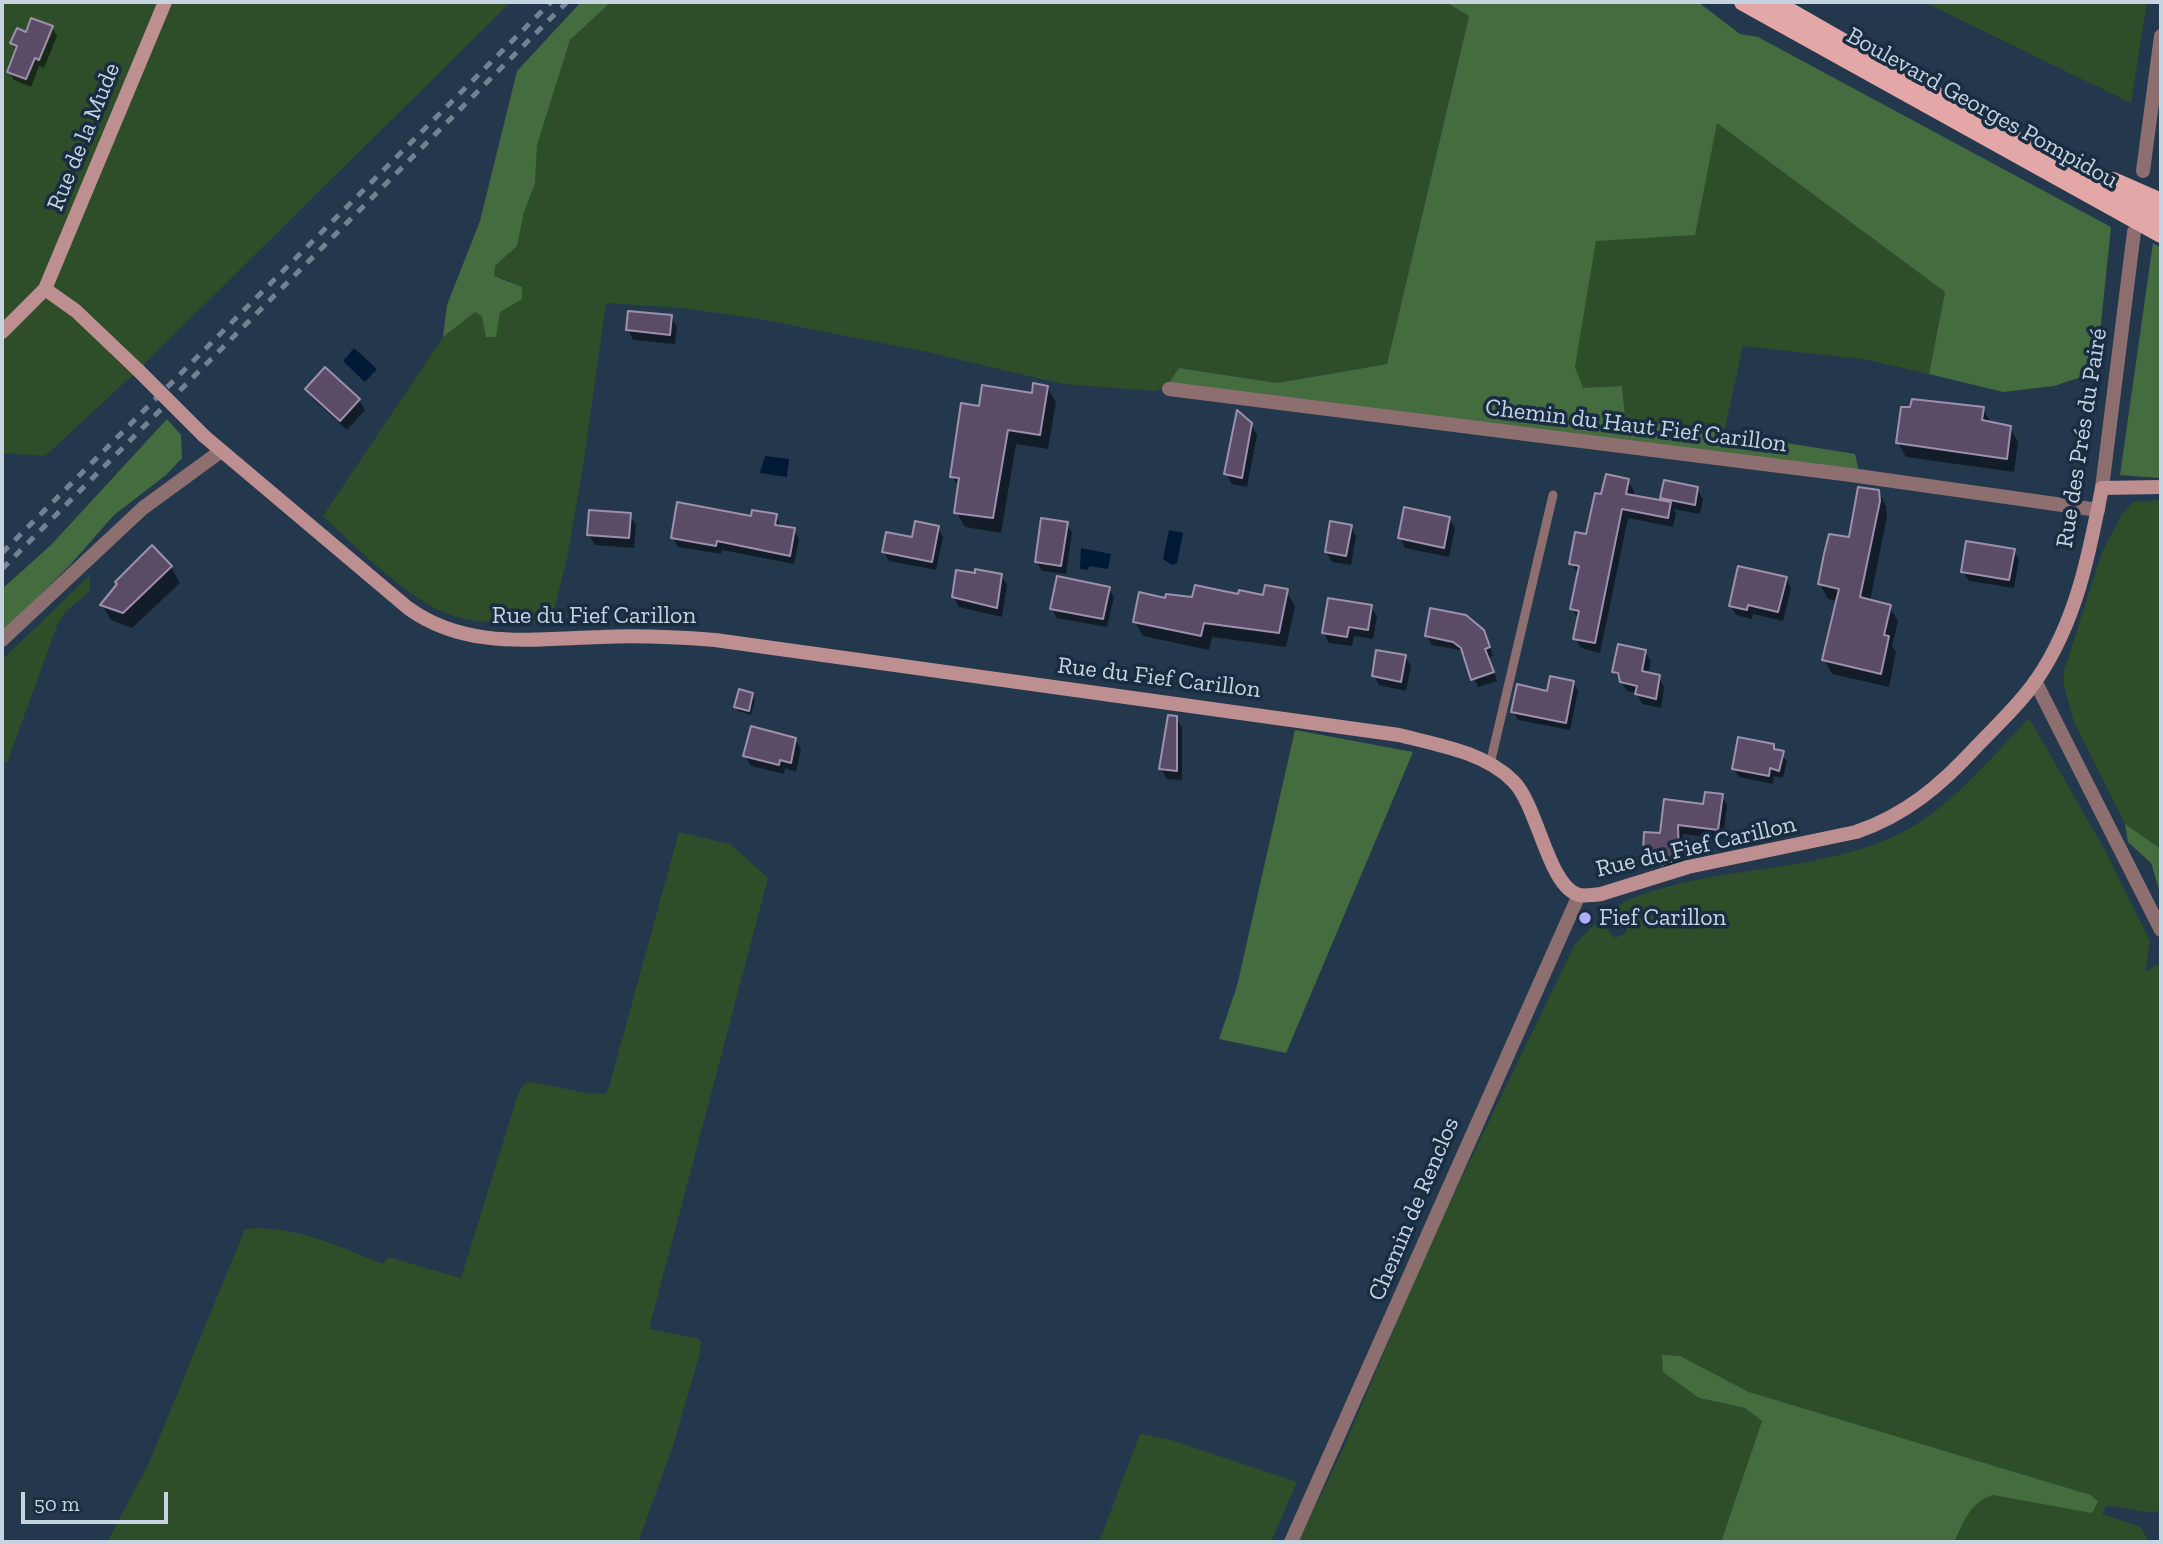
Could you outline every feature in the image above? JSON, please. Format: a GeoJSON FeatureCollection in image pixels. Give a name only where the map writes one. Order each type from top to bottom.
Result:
{"type":"FeatureCollection","features":[{"type":"Feature","properties":{"kind":"main road","name":"Boulevard Georges Pompidou"},"geometry":{"type":"LineString","coordinates":[[1743,2],[1978,135],[2161,234]]}},
{"type":"Feature","properties":{"kind":"main road","name":"Boulevard Georges Pompidou"},"geometry":{"type":"LineString","coordinates":[[1773,2],[1972,116],[2161,219]]}},
{"type":"Feature","properties":{"kind":"main road"},"geometry":{"type":"LineString","coordinates":[[1782,2],[2118,183],[2161,202]]}},
{"type":"Feature","properties":{"kind":"street","name":"Rue de la Mude"},"geometry":{"type":"LineString","coordinates":[[46,289],[165,2]]}},
{"type":"Feature","properties":{"kind":"street"},"geometry":{"type":"LineString","coordinates":[[2143,171],[2161,36]]}},
{"type":"Feature","properties":{"kind":"street","name":"Rue des Prés du Pairé"},"geometry":{"type":"LineString","coordinates":[[2035,681],[2057,644],[2088,558],[2102,488],[2134,232]]}},
{"type":"Feature","properties":{"kind":"street"},"geometry":{"type":"LineString","coordinates":[[2,332],[46,289]]}},
{"type":"Feature","properties":{"kind":"street","name":"Rue du Fief Carillon"},"geometry":{"type":"LineString","coordinates":[[46,289],[76,311],[220,451],[408,608],[425,620],[459,635],[529,641],[632,636],[715,640],[1399,735],[1490,764],[1516,783],[1533,813],[1561,881],[1579,895],[1601,894],[1688,867],[1824,840],[1881,824],[1925,797],[1995,727],[2035,681]]}},
{"type":"Feature","properties":{"kind":"street","name":"Chemin du Haut Fief Carillon"},"geometry":{"type":"LineString","coordinates":[[1169,389],[1851,475],[2098,510]]}},
{"type":"Feature","properties":{"kind":"street"},"geometry":{"type":"LineString","coordinates":[[2,640],[143,508],[220,451]]}},
{"type":"Feature","properties":{"kind":"street"},"geometry":{"type":"LineString","coordinates":[[2102,488],[2161,487]]}},
{"type":"Feature","properties":{"kind":"street"},"geometry":{"type":"LineString","coordinates":[[2035,681],[2161,930]]}},
{"type":"Feature","properties":{"kind":"street","name":"Chemin de Renclos"},"geometry":{"type":"LineString","coordinates":[[1291,1542],[1579,895]]}},
{"type":"Feature","properties":{"kind":"lane"},"geometry":{"type":"LineString","coordinates":[[1490,764],[1553,495]]}},
{"type":"Feature","properties":{"kind":"green space"},"geometry":{"type":"Polygon","coordinates":[[[2,2],[511,2],[138,370],[45,456],[2,453],[2,2]]]}},
{"type":"Feature","properties":{"kind":"green space"},"geometry":{"type":"Polygon","coordinates":[[[581,2],[611,2],[570,40],[537,145],[535,184],[524,212],[517,246],[495,266],[494,276],[522,287],[522,299],[500,312],[496,337],[486,337],[482,316],[475,312],[443,337],[447,305],[480,221],[517,71],[581,2]]]}},
{"type":"Feature","properties":{"kind":"green space"},"geometry":{"type":"Polygon","coordinates":[[[611,2],[1446,2],[1469,15],[1387,364],[1277,383],[1179,368],[1168,384],[1156,391],[1063,384],[927,352],[760,319],[682,308],[606,303],[583,466],[567,558],[551,622],[497,623],[465,619],[446,613],[408,591],[323,516],[443,337],[475,312],[482,315],[500,312],[510,281],[493,276],[495,266],[517,246],[524,212],[535,184],[537,145],[570,40],[611,2]]]}},
{"type":"Feature","properties":{"kind":"green space"},"geometry":{"type":"Polygon","coordinates":[[[1446,2],[1698,2],[1740,34],[1758,37],[2111,227],[2096,372],[2054,386],[2003,392],[1929,374],[1945,292],[1717,123],[1695,235],[1596,241],[1575,367],[1583,388],[1622,386],[1625,417],[1855,454],[1858,468],[1856,470],[1168,384],[1179,368],[1277,383],[1387,364],[1469,16],[1446,2]]]}},
{"type":"Feature","properties":{"kind":"green space"},"geometry":{"type":"Polygon","coordinates":[[[1924,2],[2147,2],[2131,103],[1924,2]]]}},
{"type":"Feature","properties":{"kind":"green space"},"geometry":{"type":"Polygon","coordinates":[[[1716,122],[1945,292],[1929,374],[1863,359],[1743,346],[1724,432],[1625,417],[1583,388],[1575,367],[1596,241],[1716,122]]]}},
{"type":"Feature","properties":{"kind":"green space"},"geometry":{"type":"Polygon","coordinates":[[[2153,243],[2161,248],[2161,478],[2120,475],[2153,243]]]}},
{"type":"Feature","properties":{"kind":"green space"},"geometry":{"type":"Polygon","coordinates":[[[167,419],[181,435],[182,458],[166,475],[114,515],[70,565],[2,633],[2,589],[51,545],[167,419]]]}},
{"type":"Feature","properties":{"kind":"green space"},"geometry":{"type":"Polygon","coordinates":[[[2161,500],[2161,849],[2125,824],[2074,722],[2064,686],[2064,671],[2102,552],[2122,514],[2134,502],[2161,500]]]}},
{"type":"Feature","properties":{"kind":"green space"},"geometry":{"type":"Polygon","coordinates":[[[90,575],[90,591],[65,612],[58,623],[7,763],[2,761],[2,660],[90,575]]]}},
{"type":"Feature","properties":{"kind":"green space"},"geometry":{"type":"Polygon","coordinates":[[[2029,718],[2105,850],[2150,941],[2145,972],[2161,962],[2161,1502],[2158,1512],[2106,1506],[2102,1514],[2141,1527],[2149,1542],[1954,1542],[1973,1508],[1993,1495],[2098,1501],[2091,1495],[1749,1392],[1680,1356],[1699,1398],[1745,1408],[1762,1421],[1721,1542],[1298,1542],[1344,1447],[1432,1239],[1575,944],[1609,912],[1633,898],[1696,880],[1826,858],[1857,850],[1909,829],[1947,802],[2029,718]],[[1620,919],[1609,923],[1607,929],[1615,938],[1625,934],[1627,929],[1620,919]]]}},
{"type":"Feature","properties":{"kind":"green space"},"geometry":{"type":"Polygon","coordinates":[[[1295,730],[1413,752],[1286,1053],[1219,1039],[1237,986],[1295,730]]]}},
{"type":"Feature","properties":{"kind":"green space"},"geometry":{"type":"Polygon","coordinates":[[[2125,824],[2161,849],[2161,896],[2151,863],[2128,842],[2125,824]]]}},
{"type":"Feature","properties":{"kind":"green space"},"geometry":{"type":"Polygon","coordinates":[[[679,832],[730,844],[768,878],[649,1329],[701,1341],[700,1353],[672,1449],[638,1542],[107,1542],[148,1465],[245,1229],[263,1228],[298,1233],[383,1264],[388,1257],[461,1278],[518,1094],[524,1084],[532,1082],[592,1094],[606,1093],[609,1087],[679,832]]]}},
{"type":"Feature","properties":{"kind":"green space"},"geometry":{"type":"Polygon","coordinates":[[[1662,1355],[1680,1356],[1749,1392],[2091,1495],[2098,1501],[2092,1513],[1993,1495],[1973,1508],[1954,1542],[1721,1542],[1762,1421],[1745,1408],[1699,1398],[1663,1372],[1662,1355]]]}},
{"type":"Feature","properties":{"kind":"green space"},"geometry":{"type":"Polygon","coordinates":[[[1140,1434],[1168,1439],[1297,1482],[1271,1542],[1099,1542],[1140,1434]]]}},
{"type":"Feature","properties":{"kind":"water"},"geometry":{"type":"Polygon","coordinates":[[[354,348],[377,369],[365,382],[343,361],[354,348]]]}},
{"type":"Feature","properties":{"kind":"water"},"geometry":{"type":"Polygon","coordinates":[[[765,456],[789,459],[787,477],[760,473],[765,456]]]}},
{"type":"Feature","properties":{"kind":"water"},"geometry":{"type":"Polygon","coordinates":[[[1169,530],[1183,533],[1177,563],[1172,565],[1163,559],[1169,530]]]}},
{"type":"Feature","properties":{"kind":"water"},"geometry":{"type":"Polygon","coordinates":[[[1081,548],[1111,554],[1108,569],[1089,566],[1088,570],[1080,569],[1081,548]]]}},
{"type":"Feature","properties":{"kind":"building"},"geometry":{"type":"Polygon","coordinates":[[[31,18],[53,26],[39,60],[35,58],[26,79],[7,72],[17,46],[10,43],[17,28],[26,32],[31,18]]]}},
{"type":"Feature","properties":{"kind":"building"},"geometry":{"type":"Polygon","coordinates":[[[628,311],[672,315],[670,335],[626,330],[628,311]]]}},
{"type":"Feature","properties":{"kind":"building"},"geometry":{"type":"Polygon","coordinates":[[[325,367],[360,399],[340,421],[305,389],[325,367]]]}},
{"type":"Feature","properties":{"kind":"building"},"geometry":{"type":"Polygon","coordinates":[[[1033,383],[1048,386],[1040,435],[1008,430],[993,518],[954,513],[959,478],[950,477],[961,403],[979,406],[982,385],[1032,393],[1033,383]]]}},
{"type":"Feature","properties":{"kind":"building"},"geometry":{"type":"Polygon","coordinates":[[[1912,399],[1984,407],[1982,420],[2011,426],[2007,459],[1896,443],[1901,407],[1910,407],[1912,399]]]}},
{"type":"Feature","properties":{"kind":"building"},"geometry":{"type":"Polygon","coordinates":[[[1237,410],[1252,423],[1242,478],[1224,474],[1237,410]]]}},
{"type":"Feature","properties":{"kind":"building"},"geometry":{"type":"Polygon","coordinates":[[[1606,474],[1629,479],[1626,494],[1671,502],[1668,518],[1622,509],[1595,643],[1573,639],[1579,611],[1570,609],[1579,566],[1569,564],[1575,532],[1586,534],[1595,493],[1601,494],[1606,474]]]}},
{"type":"Feature","properties":{"kind":"building"},"geometry":{"type":"Polygon","coordinates":[[[1664,480],[1698,487],[1695,505],[1660,498],[1664,480]]]}},
{"type":"Feature","properties":{"kind":"building"},"geometry":{"type":"Polygon","coordinates":[[[1858,487],[1879,490],[1880,501],[1860,597],[1891,605],[1884,635],[1889,636],[1881,674],[1822,660],[1839,589],[1818,584],[1824,554],[1829,534],[1849,537],[1858,487]]]}},
{"type":"Feature","properties":{"kind":"building"},"geometry":{"type":"Polygon","coordinates":[[[677,502],[751,516],[752,510],[777,514],[775,525],[795,528],[790,556],[717,541],[716,546],[671,538],[677,502]]]}},
{"type":"Feature","properties":{"kind":"building"},"geometry":{"type":"Polygon","coordinates":[[[1404,507],[1450,517],[1444,548],[1398,538],[1404,507]]]}},
{"type":"Feature","properties":{"kind":"building"},"geometry":{"type":"Polygon","coordinates":[[[589,510],[631,513],[629,538],[587,535],[589,510]]]}},
{"type":"Feature","properties":{"kind":"building"},"geometry":{"type":"Polygon","coordinates":[[[1041,518],[1068,522],[1061,566],[1035,562],[1041,518]]]}},
{"type":"Feature","properties":{"kind":"building"},"geometry":{"type":"Polygon","coordinates":[[[915,521],[939,526],[932,562],[882,552],[886,532],[912,537],[915,521]]]}},
{"type":"Feature","properties":{"kind":"building"},"geometry":{"type":"Polygon","coordinates":[[[1330,521],[1352,525],[1346,556],[1325,552],[1330,521]]]}},
{"type":"Feature","properties":{"kind":"building"},"geometry":{"type":"Polygon","coordinates":[[[1966,541],[2015,549],[2009,580],[1961,572],[1966,541]]]}},
{"type":"Feature","properties":{"kind":"building"},"geometry":{"type":"Polygon","coordinates":[[[152,545],[172,566],[123,613],[100,605],[117,584],[115,582],[152,545]]]}},
{"type":"Feature","properties":{"kind":"building"},"geometry":{"type":"Polygon","coordinates":[[[1738,566],[1787,577],[1778,612],[1748,605],[1747,610],[1729,606],[1738,566]]]}},
{"type":"Feature","properties":{"kind":"building"},"geometry":{"type":"Polygon","coordinates":[[[975,569],[1002,574],[997,608],[952,597],[956,570],[975,573],[975,569]]]}},
{"type":"Feature","properties":{"kind":"building"},"geometry":{"type":"Polygon","coordinates":[[[1057,576],[1110,587],[1103,619],[1050,609],[1057,576]]]}},
{"type":"Feature","properties":{"kind":"building"},"geometry":{"type":"Polygon","coordinates":[[[1195,585],[1238,594],[1239,590],[1263,595],[1265,585],[1288,589],[1279,633],[1204,623],[1201,636],[1133,622],[1139,592],[1165,598],[1166,594],[1192,597],[1195,585]]]}},
{"type":"Feature","properties":{"kind":"building"},"geometry":{"type":"Polygon","coordinates":[[[1328,598],[1372,605],[1368,630],[1349,627],[1347,637],[1322,633],[1328,598]]]}},
{"type":"Feature","properties":{"kind":"building"},"geometry":{"type":"Polygon","coordinates":[[[1430,608],[1466,615],[1484,630],[1490,647],[1485,649],[1494,672],[1471,680],[1461,648],[1453,642],[1425,636],[1430,608]]]}},
{"type":"Feature","properties":{"kind":"building"},"geometry":{"type":"Polygon","coordinates":[[[1618,644],[1646,650],[1642,671],[1660,675],[1656,699],[1635,694],[1637,686],[1620,682],[1618,673],[1612,672],[1618,644]]]}},
{"type":"Feature","properties":{"kind":"building"},"geometry":{"type":"Polygon","coordinates":[[[1376,650],[1406,655],[1401,682],[1372,676],[1376,650]]]}},
{"type":"Feature","properties":{"kind":"building"},"geometry":{"type":"Polygon","coordinates":[[[1550,676],[1574,681],[1566,723],[1511,712],[1517,684],[1547,691],[1550,676]]]}},
{"type":"Feature","properties":{"kind":"building"},"geometry":{"type":"Polygon","coordinates":[[[739,689],[753,693],[749,711],[734,707],[739,689]]]}},
{"type":"Feature","properties":{"kind":"building"},"geometry":{"type":"Polygon","coordinates":[[[1168,715],[1177,716],[1177,771],[1159,769],[1168,715]]]}},
{"type":"Feature","properties":{"kind":"building"},"geometry":{"type":"Polygon","coordinates":[[[751,726],[796,738],[791,763],[780,760],[779,765],[743,756],[751,726]]]}},
{"type":"Feature","properties":{"kind":"building"},"geometry":{"type":"Polygon","coordinates":[[[1738,737],[1774,744],[1774,749],[1784,751],[1779,771],[1770,768],[1769,776],[1732,769],[1738,737]]]}},
{"type":"Feature","properties":{"kind":"building"},"geometry":{"type":"Polygon","coordinates":[[[1705,792],[1723,794],[1718,830],[1678,825],[1679,859],[1661,865],[1660,854],[1643,853],[1644,832],[1660,833],[1664,799],[1703,804],[1705,792]]]}},
{"type":"Feature","properties":{"kind":"railway"},"geometry":{"type":"LineString","coordinates":[[2,553],[551,2]]}},
{"type":"Feature","properties":{"kind":"railway"},"geometry":{"type":"LineString","coordinates":[[2,569],[567,2]]}},
{"type":"Feature","properties":{"kind":"place","name":"Fief Carillon"},"geometry":{"type":"Point","coordinates":[1585,918]}}]}
